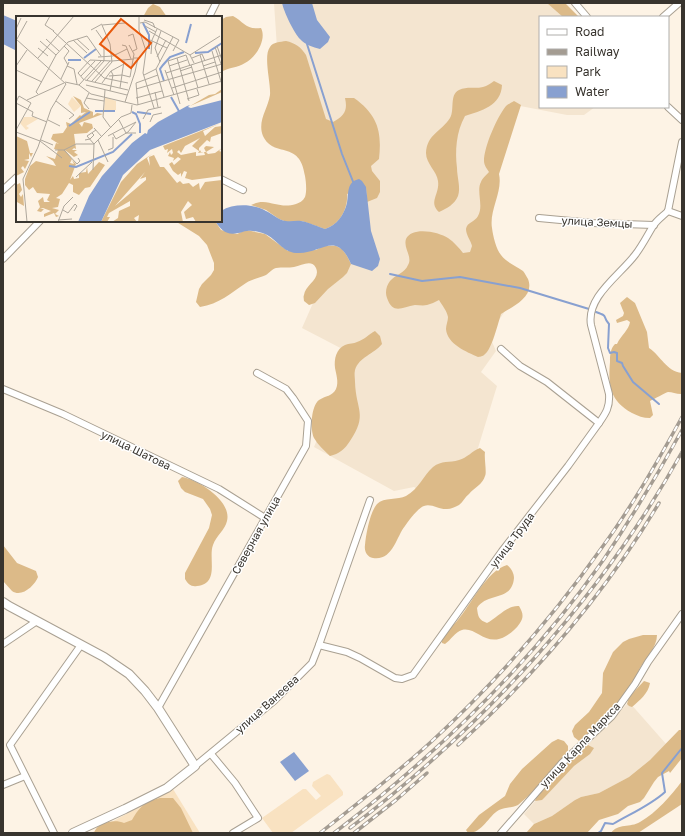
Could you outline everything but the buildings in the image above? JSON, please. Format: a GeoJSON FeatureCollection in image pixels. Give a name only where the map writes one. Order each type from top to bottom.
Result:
{"type":"FeatureCollection","features":[{"type":"Feature","properties":{"kind":"street"},"geometry":{"type":"LineString","coordinates":[[210,16],[216,3]]}},
{"type":"Feature","properties":{"kind":"street"},"geometry":{"type":"LineString","coordinates":[[575,3],[586,16]]}},
{"type":"Feature","properties":{"kind":"street"},"geometry":{"type":"LineString","coordinates":[[664,16],[679,3]]}},
{"type":"Feature","properties":{"kind":"street"},"geometry":{"type":"LineString","coordinates":[[669,108],[681,119]]}},
{"type":"Feature","properties":{"kind":"street"},"geometry":{"type":"LineString","coordinates":[[682,142],[668,211],[682,216]]}},
{"type":"Feature","properties":{"kind":"street"},"geometry":{"type":"LineString","coordinates":[[3,190],[16,178]]}},
{"type":"Feature","properties":{"kind":"street"},"geometry":{"type":"LineString","coordinates":[[222,180],[243,190]]}},
{"type":"Feature","properties":{"kind":"street","name":"улица Труда"},"geometry":{"type":"LineString","coordinates":[[319,646],[347,652],[395,678],[404,679],[413,675],[502,551],[568,466],[608,411],[610,403],[609,394],[591,325],[590,317],[592,310],[600,293],[628,264],[637,253],[654,225],[668,211]]}},
{"type":"Feature","properties":{"kind":"street","name":"улица Земцы"},"geometry":{"type":"LineString","coordinates":[[539,218],[593,223],[654,225]]}},
{"type":"Feature","properties":{"kind":"street"},"geometry":{"type":"LineString","coordinates":[[3,259],[39,222]]}},
{"type":"Feature","properties":{"kind":"street"},"geometry":{"type":"LineString","coordinates":[[501,349],[520,366],[547,382],[599,424]]}},
{"type":"Feature","properties":{"kind":"street","name":"Северная улица"},"geometry":{"type":"LineString","coordinates":[[158,708],[306,446],[308,421],[294,398],[286,389],[257,373]]}},
{"type":"Feature","properties":{"kind":"street","name":"улица Шатова"},"geometry":{"type":"LineString","coordinates":[[3,389],[63,414],[219,490],[265,518]]}},
{"type":"Feature","properties":{"kind":"street","name":"улица Ванеева"},"geometry":{"type":"LineString","coordinates":[[73,833],[167,788],[211,754],[274,701],[312,663],[370,500]]}},
{"type":"Feature","properties":{"kind":"street"},"geometry":{"type":"LineString","coordinates":[[3,602],[104,657],[129,674],[158,708],[195,766]]}},
{"type":"Feature","properties":{"kind":"street","name":"улица Карла Маркса"},"geometry":{"type":"LineString","coordinates":[[500,833],[562,763],[612,716],[682,614]]}},
{"type":"Feature","properties":{"kind":"street"},"geometry":{"type":"LineString","coordinates":[[3,644],[37,621]]}},
{"type":"Feature","properties":{"kind":"street"},"geometry":{"type":"LineString","coordinates":[[54,833],[10,746],[82,645]]}},
{"type":"Feature","properties":{"kind":"street"},"geometry":{"type":"LineString","coordinates":[[211,754],[235,783],[258,818],[233,833]]}},
{"type":"Feature","properties":{"kind":"street"},"geometry":{"type":"LineString","coordinates":[[3,785],[25,776]]}},
{"type":"Feature","properties":{"kind":"shaded area"},"geometry":{"type":"Polygon","coordinates":[[[274,3],[552,3],[564,16],[539,16],[539,108],[594,108],[584,115],[567,115],[515,105],[485,219],[511,302],[489,335],[496,351],[481,372],[497,386],[474,461],[440,504],[414,487],[394,491],[314,447],[352,354],[302,328],[328,269],[277,48],[274,3]]]}},
{"type":"Feature","properties":{"kind":"shaded area"},"geometry":{"type":"Polygon","coordinates":[[[547,3],[565,3],[578,16],[562,16],[547,3]]]}},
{"type":"Feature","properties":{"kind":"shaded area"},"geometry":{"type":"Polygon","coordinates":[[[153,4],[160,7],[166,16],[144,16],[148,8],[153,4]]]}},
{"type":"Feature","properties":{"kind":"shaded area"},"geometry":{"type":"Polygon","coordinates":[[[233,16],[248,27],[261,28],[263,37],[259,48],[249,61],[222,72],[222,19],[233,16]]]}},
{"type":"Feature","properties":{"kind":"shaded area"},"geometry":{"type":"Polygon","coordinates":[[[286,41],[298,46],[306,55],[326,119],[333,122],[340,118],[344,113],[346,106],[345,98],[354,98],[368,111],[377,125],[379,132],[379,159],[371,166],[372,171],[380,181],[380,192],[377,198],[367,202],[366,187],[347,194],[346,205],[339,220],[335,224],[325,229],[302,221],[287,222],[279,219],[266,210],[251,205],[263,202],[283,205],[297,204],[301,202],[306,195],[305,176],[298,157],[268,143],[261,131],[262,120],[270,95],[267,63],[268,51],[273,44],[286,41]]]}},
{"type":"Feature","properties":{"kind":"shaded area"},"geometry":{"type":"Polygon","coordinates":[[[494,81],[502,85],[498,98],[494,103],[483,110],[465,116],[462,122],[456,148],[459,193],[453,204],[439,212],[434,205],[438,181],[436,174],[426,157],[429,141],[450,118],[453,99],[456,92],[465,88],[483,87],[494,81]]]}},
{"type":"Feature","properties":{"kind":"shaded area"},"geometry":{"type":"Polygon","coordinates":[[[514,101],[521,105],[499,174],[500,181],[492,214],[492,228],[499,252],[503,258],[523,271],[528,279],[529,285],[526,296],[517,304],[501,314],[490,348],[484,355],[478,357],[458,347],[450,339],[446,329],[448,318],[446,310],[439,300],[432,304],[415,305],[398,309],[392,307],[389,303],[386,296],[386,290],[390,281],[407,268],[409,259],[405,242],[409,235],[420,231],[432,232],[444,236],[450,240],[463,253],[470,252],[472,246],[466,229],[468,225],[477,218],[480,212],[479,190],[482,180],[489,172],[484,162],[486,148],[502,111],[507,105],[514,101]]]}},
{"type":"Feature","properties":{"kind":"shaded area"},"geometry":{"type":"Polygon","coordinates":[[[177,222],[216,222],[221,230],[237,234],[246,230],[265,234],[288,251],[316,250],[323,246],[336,246],[342,249],[351,264],[347,273],[343,277],[328,289],[315,303],[309,305],[304,301],[305,291],[315,279],[317,272],[314,265],[309,263],[272,270],[266,275],[248,282],[219,301],[200,307],[196,302],[199,289],[214,270],[214,263],[207,245],[199,236],[177,222]]]}},
{"type":"Feature","properties":{"kind":"shaded area"},"geometry":{"type":"Polygon","coordinates":[[[627,297],[635,303],[647,332],[649,348],[668,366],[676,372],[682,373],[681,394],[668,392],[650,401],[653,415],[650,418],[638,416],[625,408],[615,398],[610,385],[609,370],[611,350],[627,330],[630,322],[627,320],[617,323],[616,320],[623,316],[624,313],[620,303],[627,297]]]}},
{"type":"Feature","properties":{"kind":"shaded area"},"geometry":{"type":"Polygon","coordinates":[[[375,331],[380,336],[382,344],[360,362],[355,372],[356,392],[360,412],[359,424],[350,441],[342,451],[330,456],[314,438],[312,424],[314,407],[319,400],[331,395],[336,389],[337,381],[335,361],[336,355],[340,349],[347,344],[360,341],[375,331]]]}},
{"type":"Feature","properties":{"kind":"shaded area"},"geometry":{"type":"Polygon","coordinates":[[[480,448],[485,452],[486,472],[484,479],[459,505],[448,509],[441,509],[430,505],[422,507],[414,514],[390,552],[380,558],[373,558],[368,555],[365,547],[366,535],[370,518],[377,504],[383,500],[406,496],[418,486],[436,465],[443,462],[462,459],[480,448]]]}},
{"type":"Feature","properties":{"kind":"shaded area"},"geometry":{"type":"Polygon","coordinates":[[[182,477],[197,482],[213,493],[224,506],[227,513],[226,524],[213,545],[211,576],[204,584],[197,586],[191,586],[187,582],[185,579],[185,573],[209,528],[212,515],[203,499],[185,492],[181,488],[178,481],[182,477]]]}},
{"type":"Feature","properties":{"kind":"shaded area"},"geometry":{"type":"Polygon","coordinates":[[[3,545],[17,563],[36,571],[38,577],[31,587],[24,592],[16,593],[12,591],[3,581],[3,545]]]}},
{"type":"Feature","properties":{"kind":"shaded area"},"geometry":{"type":"Polygon","coordinates":[[[507,565],[511,569],[514,578],[509,591],[481,603],[477,608],[477,611],[478,616],[482,621],[487,623],[506,610],[519,606],[522,617],[517,627],[506,636],[493,640],[472,631],[462,630],[457,632],[445,644],[442,643],[445,634],[457,621],[479,589],[499,568],[507,565]]]}},
{"type":"Feature","properties":{"kind":"shaded area"},"geometry":{"type":"Polygon","coordinates":[[[643,635],[657,635],[657,639],[639,670],[629,692],[609,716],[579,741],[574,737],[572,731],[575,725],[589,712],[602,693],[603,673],[613,652],[623,642],[643,635]]]}},
{"type":"Feature","properties":{"kind":"shaded area"},"geometry":{"type":"Polygon","coordinates":[[[644,681],[650,683],[647,690],[632,707],[629,706],[627,704],[629,697],[644,681]]]}},
{"type":"Feature","properties":{"kind":"shaded area"},"geometry":{"type":"Polygon","coordinates":[[[629,702],[666,744],[650,760],[629,777],[599,793],[581,797],[552,816],[534,824],[524,814],[568,763],[629,702]]]}},
{"type":"Feature","properties":{"kind":"shaded area"},"geometry":{"type":"Polygon","coordinates":[[[679,730],[682,730],[682,758],[670,773],[669,771],[658,777],[640,802],[628,806],[618,814],[599,820],[587,833],[526,833],[534,824],[552,816],[575,800],[599,793],[629,777],[650,760],[679,730]]]}},
{"type":"Feature","properties":{"kind":"shaded area"},"geometry":{"type":"Polygon","coordinates":[[[558,739],[564,741],[568,746],[568,751],[549,778],[518,805],[499,810],[478,830],[468,833],[466,830],[479,815],[505,796],[510,784],[522,769],[552,742],[558,739]]]}},
{"type":"Feature","properties":{"kind":"shaded area"},"geometry":{"type":"Polygon","coordinates":[[[588,745],[594,748],[590,754],[574,766],[542,800],[535,801],[537,796],[580,750],[588,745]]]}},
{"type":"Feature","properties":{"kind":"shaded area"},"geometry":{"type":"Polygon","coordinates":[[[682,781],[682,804],[638,833],[611,833],[617,828],[636,824],[652,814],[673,793],[682,781]]]}},
{"type":"Feature","properties":{"kind":"shaded area"},"geometry":{"type":"Polygon","coordinates":[[[160,798],[173,798],[181,808],[193,833],[94,833],[99,826],[107,822],[116,821],[124,823],[132,820],[143,805],[160,798]]]}},
{"type":"Feature","properties":{"kind":"green space"},"geometry":{"type":"Polygon","coordinates":[[[327,774],[330,775],[343,792],[343,795],[291,833],[273,833],[262,818],[303,789],[306,789],[316,800],[321,796],[312,786],[313,782],[327,774]]]}},
{"type":"Feature","properties":{"kind":"green space"},"geometry":{"type":"Polygon","coordinates":[[[173,789],[200,833],[91,833],[173,789]]]}},
{"type":"Feature","properties":{"kind":"water"},"geometry":{"type":"Polygon","coordinates":[[[282,3],[312,3],[317,20],[330,37],[328,42],[320,49],[304,43],[292,27],[282,3]]]}},
{"type":"Feature","properties":{"kind":"water"},"geometry":{"type":"Polygon","coordinates":[[[3,15],[16,21],[16,50],[3,44],[3,15]]]}},
{"type":"Feature","properties":{"kind":"water"},"geometry":{"type":"Polygon","coordinates":[[[359,179],[366,187],[371,231],[380,259],[378,266],[372,271],[351,264],[340,248],[334,246],[327,246],[305,253],[291,252],[283,248],[265,234],[246,231],[231,234],[222,230],[216,222],[222,222],[222,210],[226,208],[244,205],[256,207],[269,212],[283,220],[304,222],[325,229],[333,225],[344,212],[350,186],[359,179]]]}},
{"type":"Feature","properties":{"kind":"water"},"geometry":{"type":"Polygon","coordinates":[[[294,752],[309,771],[295,781],[280,762],[294,752]]]}},
{"type":"Feature","properties":{"kind":"waterway"},"geometry":{"type":"LineString","coordinates":[[307,44],[342,154],[354,184]]}},
{"type":"Feature","properties":{"kind":"waterway"},"geometry":{"type":"LineString","coordinates":[[390,274],[422,281],[460,277],[520,288],[589,309]]}},
{"type":"Feature","properties":{"kind":"waterway"},"geometry":{"type":"LineString","coordinates":[[596,312],[604,316],[609,324],[608,348],[610,353],[617,353],[617,361],[622,363],[633,382],[659,404]]}},
{"type":"Feature","properties":{"kind":"waterway"},"geometry":{"type":"LineString","coordinates":[[598,833],[601,831],[605,823],[613,824],[647,805],[665,792],[662,773],[682,748]]}},
{"type":"Feature","properties":{"kind":"railway"},"geometry":{"type":"LineString","coordinates":[[320,833],[391,777],[432,741],[479,696],[523,648],[584,572],[625,515],[682,417]]}},
{"type":"Feature","properties":{"kind":"railway"},"geometry":{"type":"LineString","coordinates":[[334,833],[372,803],[445,740],[513,672],[545,636],[604,559],[664,463],[682,430]]}},
{"type":"Feature","properties":{"kind":"railway"},"geometry":{"type":"LineString","coordinates":[[350,828],[399,789],[446,747],[492,703],[535,657],[576,609],[614,559],[650,506],[682,452]]}},
{"type":"Feature","properties":{"kind":"railway"},"geometry":{"type":"LineString","coordinates":[[458,745],[487,718],[568,631],[616,569],[659,503]]}},
{"type":"Feature","properties":{"kind":"railway"},"geometry":{"type":"LineString","coordinates":[[354,833],[427,773]]}}]}
